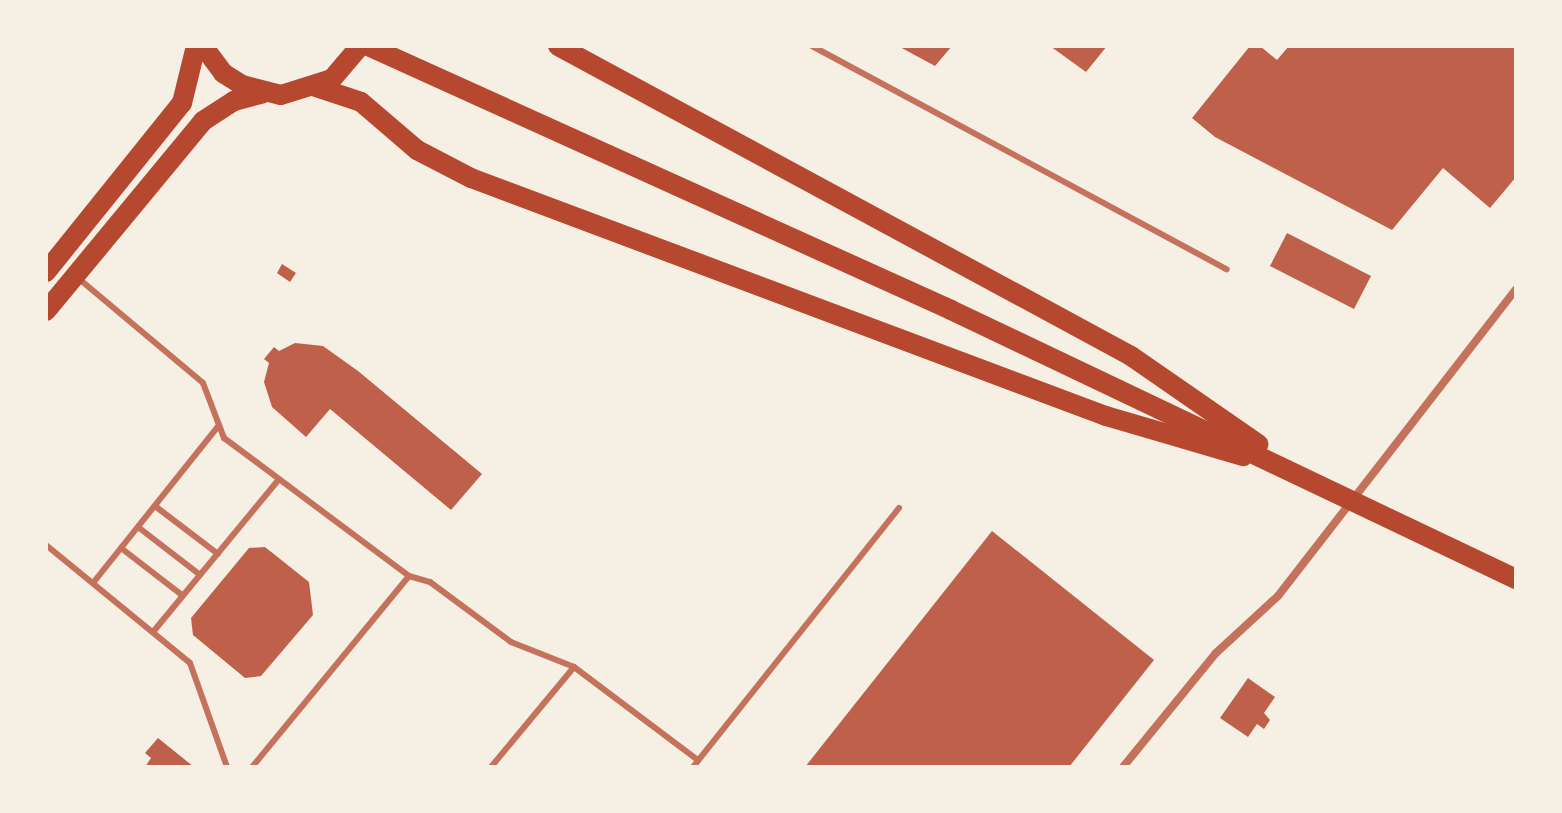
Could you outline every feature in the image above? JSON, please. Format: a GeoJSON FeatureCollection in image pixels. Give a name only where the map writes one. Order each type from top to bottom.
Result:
{"type":"FeatureCollection","features":[{"type":"Feature","properties":{"kind":"main road"},"geometry":{"type":"LineString","coordinates":[[46,272],[182,103],[196,46]]}},
{"type":"Feature","properties":{"kind":"main road"},"geometry":{"type":"LineString","coordinates":[[203,46],[223,73],[263,93]]}},
{"type":"Feature","properties":{"kind":"main road"},"geometry":{"type":"LineString","coordinates":[[316,87],[341,70],[360,46]]}},
{"type":"Feature","properties":{"kind":"main road"},"geometry":{"type":"LineString","coordinates":[[368,46],[1290,468],[1516,579]]}},
{"type":"Feature","properties":{"kind":"main road"},"geometry":{"type":"LineString","coordinates":[[559,47],[1131,356],[1208,406],[1290,468]]}},
{"type":"Feature","properties":{"kind":"main road"},"geometry":{"type":"LineString","coordinates":[[46,311],[203,121],[234,101],[263,93],[316,87],[361,102],[417,150],[471,178],[1106,416],[1290,468]]}},
{"type":"Feature","properties":{"kind":"street"},"geometry":{"type":"LineString","coordinates":[[1123,767],[1216,653],[1278,596],[1516,289]]}},
{"type":"Feature","properties":{"kind":"lane"},"geometry":{"type":"LineString","coordinates":[[812,46],[1227,269]]}},
{"type":"Feature","properties":{"kind":"lane"},"geometry":{"type":"LineString","coordinates":[[74,275],[203,383],[224,438],[409,576],[430,582],[511,642],[574,667],[698,760]]}},
{"type":"Feature","properties":{"kind":"lane"},"geometry":{"type":"LineString","coordinates":[[93,583],[219,425]]}},
{"type":"Feature","properties":{"kind":"lane"},"geometry":{"type":"LineString","coordinates":[[153,632],[279,479]]}},
{"type":"Feature","properties":{"kind":"lane"},"geometry":{"type":"LineString","coordinates":[[155,506],[218,554]]}},
{"type":"Feature","properties":{"kind":"lane"},"geometry":{"type":"LineString","coordinates":[[693,767],[899,508]]}},
{"type":"Feature","properties":{"kind":"lane"},"geometry":{"type":"LineString","coordinates":[[138,527],[200,575]]}},
{"type":"Feature","properties":{"kind":"lane"},"geometry":{"type":"LineString","coordinates":[[46,545],[190,663],[227,767]]}},
{"type":"Feature","properties":{"kind":"lane"},"geometry":{"type":"LineString","coordinates":[[121,548],[183,596]]}},
{"type":"Feature","properties":{"kind":"lane"},"geometry":{"type":"LineString","coordinates":[[252,767],[409,576]]}},
{"type":"Feature","properties":{"kind":"lane"},"geometry":{"type":"LineString","coordinates":[[491,767],[574,667]]}},
{"type":"Feature","properties":{"kind":"building"},"geometry":{"type":"Polygon","coordinates":[[[898,46],[952,46],[935,66],[898,46]]]}},
{"type":"Feature","properties":{"kind":"building"},"geometry":{"type":"Polygon","coordinates":[[[1050,46],[1107,46],[1086,72],[1050,46]]]}},
{"type":"Feature","properties":{"kind":"building"},"geometry":{"type":"Polygon","coordinates":[[[1250,46],[1260,46],[1277,60],[1289,46],[1516,46],[1516,177],[1490,208],[1443,168],[1392,230],[1215,137],[1192,118],[1250,46]]]}},
{"type":"Feature","properties":{"kind":"building"},"geometry":{"type":"Polygon","coordinates":[[[1287,233],[1371,276],[1354,309],[1270,266],[1287,233]]]}},
{"type":"Feature","properties":{"kind":"building"},"geometry":{"type":"Polygon","coordinates":[[[282,264],[296,273],[290,282],[277,273],[282,264]]]}},
{"type":"Feature","properties":{"kind":"building"},"geometry":{"type":"Polygon","coordinates":[[[295,343],[323,346],[358,371],[482,474],[451,510],[330,409],[306,437],[272,407],[264,382],[269,363],[264,359],[274,347],[279,351],[295,343]]]}},
{"type":"Feature","properties":{"kind":"building"},"geometry":{"type":"Polygon","coordinates":[[[992,531],[1154,660],[1069,767],[805,767],[992,531]]]}},
{"type":"Feature","properties":{"kind":"building"},"geometry":{"type":"Polygon","coordinates":[[[265,547],[309,582],[313,615],[261,676],[245,678],[193,635],[191,618],[249,548],[265,547]]]}},
{"type":"Feature","properties":{"kind":"building"},"geometry":{"type":"Polygon","coordinates":[[[1248,678],[1275,697],[1264,713],[1270,720],[1264,729],[1257,724],[1248,737],[1220,718],[1248,678]]]}},
{"type":"Feature","properties":{"kind":"building"},"geometry":{"type":"Polygon","coordinates":[[[158,738],[194,767],[145,767],[151,758],[145,753],[158,738]]]}}]}
